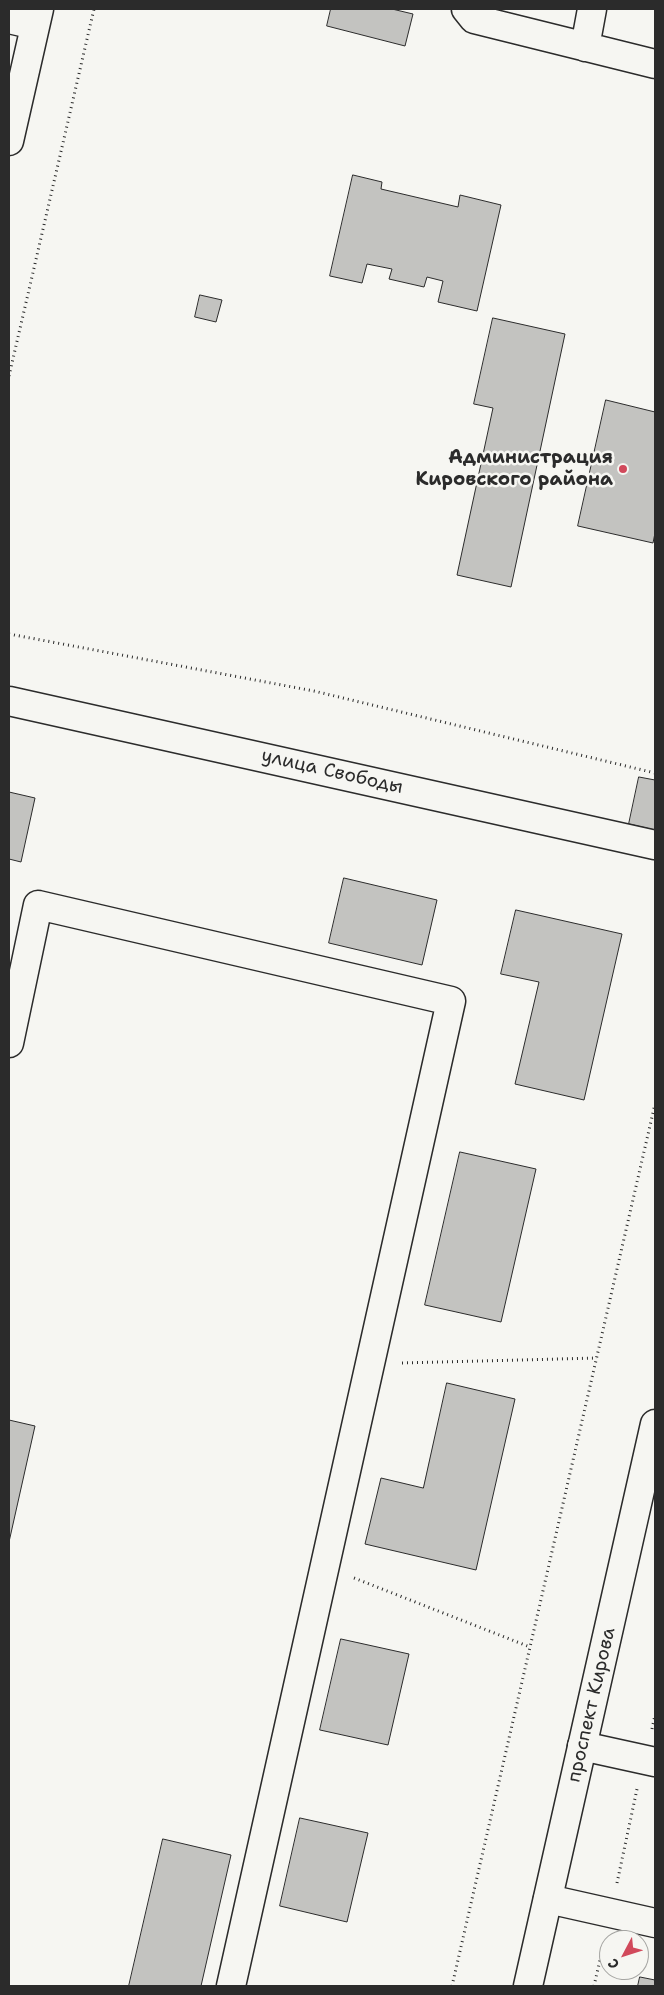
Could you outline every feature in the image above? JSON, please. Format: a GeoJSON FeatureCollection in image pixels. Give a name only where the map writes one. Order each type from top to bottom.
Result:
{"type":"FeatureCollection","features":[{"type":"Feature","properties":{"kind":"street"},"geometry":{"type":"LineString","coordinates":[[466,9],[474,19],[498,17],[585,47],[655,64]]}},
{"type":"Feature","properties":{"kind":"street"},"geometry":{"type":"LineString","coordinates":[[585,47],[592,9]]}},
{"type":"Feature","properties":{"kind":"street"},"geometry":{"type":"LineString","coordinates":[[9,19],[37,17],[9,141]]}},
{"type":"Feature","properties":{"kind":"street","name":"улица Свободы"},"geometry":{"type":"LineString","coordinates":[[9,701],[655,844]]}},
{"type":"Feature","properties":{"kind":"street"},"geometry":{"type":"LineString","coordinates":[[9,1043],[38,905],[451,1001],[231,1986]]}},
{"type":"Feature","properties":{"kind":"street","name":"проспект Кирова"},"geometry":{"type":"LineString","coordinates":[[528,1986],[655,1424]]}},
{"type":"Feature","properties":{"kind":"street"},"geometry":{"type":"LineString","coordinates":[[582,1746],[650,1761]]}},
{"type":"Feature","properties":{"kind":"street"},"geometry":{"type":"LineString","coordinates":[[548,1899],[655,1923]]}},
{"type":"Feature","properties":{"kind":"path"},"geometry":{"type":"LineString","coordinates":[[9,376],[94,9]]}},
{"type":"Feature","properties":{"kind":"path"},"geometry":{"type":"LineString","coordinates":[[9,634],[314,691],[655,772]]}},
{"type":"Feature","properties":{"kind":"path"},"geometry":{"type":"LineString","coordinates":[[452,1986],[655,1104]]}},
{"type":"Feature","properties":{"kind":"path"},"geometry":{"type":"LineString","coordinates":[[370,1363],[597,1358]]}},
{"type":"Feature","properties":{"kind":"path"},"geometry":{"type":"LineString","coordinates":[[326,1567],[530,1647]]}},
{"type":"Feature","properties":{"kind":"path"},"geometry":{"type":"LineString","coordinates":[[594,1986],[610,1913],[650,1761],[655,1715]]}},
{"type":"Feature","properties":{"kind":"building"},"geometry":{"type":"Polygon","coordinates":[[[331,9],[392,9],[413,14],[405,46],[327,26],[331,9]]]}},
{"type":"Feature","properties":{"kind":"building"},"geometry":{"type":"Polygon","coordinates":[[[353,175],[382,182],[381,189],[458,207],[460,195],[501,205],[477,311],[438,302],[443,281],[427,277],[424,287],[389,279],[392,269],[367,264],[362,283],[330,276],[353,175]]]}},
{"type":"Feature","properties":{"kind":"building"},"geometry":{"type":"Polygon","coordinates":[[[200,295],[222,300],[216,322],[195,317],[200,295]]]}},
{"type":"Feature","properties":{"kind":"building"},"geometry":{"type":"Polygon","coordinates":[[[493,318],[565,334],[511,587],[457,575],[493,408],[474,404],[493,318]]]}},
{"type":"Feature","properties":{"kind":"building","name":"Администрация Кировского района"},"geometry":{"type":"Polygon","coordinates":[[[606,400],[655,412],[655,533],[653,543],[578,526],[606,400]]]}},
{"type":"Feature","properties":{"kind":"building"},"geometry":{"type":"Polygon","coordinates":[[[639,777],[655,780],[655,830],[629,824],[639,777]]]}},
{"type":"Feature","properties":{"kind":"building"},"geometry":{"type":"Polygon","coordinates":[[[9,792],[35,798],[21,862],[9,859],[9,792]]]}},
{"type":"Feature","properties":{"kind":"building"},"geometry":{"type":"Polygon","coordinates":[[[344,878],[437,900],[422,965],[329,943],[344,878]]]}},
{"type":"Feature","properties":{"kind":"building"},"geometry":{"type":"Polygon","coordinates":[[[516,910],[622,934],[584,1100],[515,1084],[539,982],[501,974],[516,910]]]}},
{"type":"Feature","properties":{"kind":"building"},"geometry":{"type":"Polygon","coordinates":[[[460,1152],[536,1169],[501,1322],[425,1305],[460,1152]]]}},
{"type":"Feature","properties":{"kind":"building"},"geometry":{"type":"Polygon","coordinates":[[[447,1383],[515,1399],[476,1570],[365,1544],[381,1478],[423,1488],[447,1383]]]}},
{"type":"Feature","properties":{"kind":"building"},"geometry":{"type":"Polygon","coordinates":[[[9,1420],[35,1426],[9,1542],[9,1420]]]}},
{"type":"Feature","properties":{"kind":"building"},"geometry":{"type":"Polygon","coordinates":[[[341,1639],[409,1654],[388,1745],[320,1730],[341,1639]]]}},
{"type":"Feature","properties":{"kind":"building"},"geometry":{"type":"Polygon","coordinates":[[[300,1818],[368,1833],[347,1922],[280,1906],[300,1818]]]}},
{"type":"Feature","properties":{"kind":"building"},"geometry":{"type":"Polygon","coordinates":[[[163,1839],[231,1855],[201,1986],[129,1986],[163,1839]]]}},
{"type":"Feature","properties":{"kind":"building"},"geometry":{"type":"Polygon","coordinates":[[[639,1980],[655,1980],[655,1986],[638,1986],[639,1980]]]}},
{"type":"Feature","properties":{"kind":"place","name":"Администрация Кировского района"},"geometry":{"type":"Point","coordinates":[623,469]}}]}
